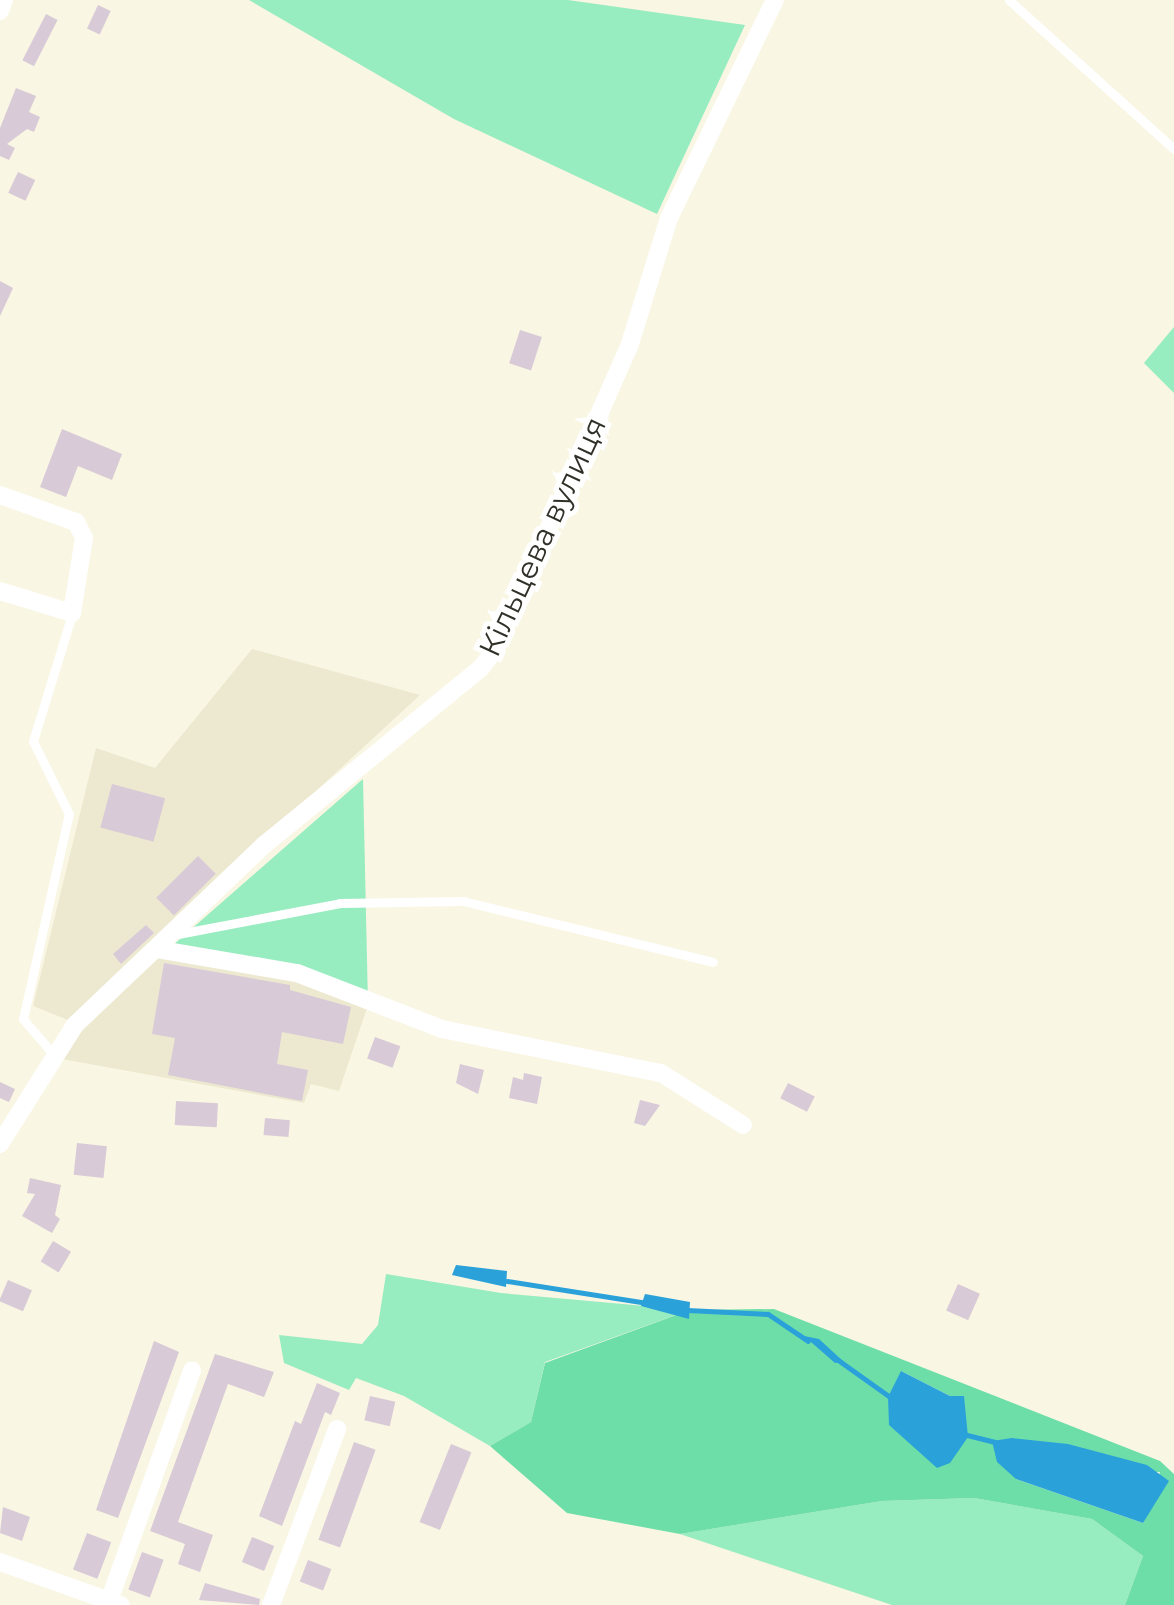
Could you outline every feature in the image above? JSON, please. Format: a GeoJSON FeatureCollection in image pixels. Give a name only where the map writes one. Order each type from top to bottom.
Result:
{"type":"FeatureCollection","features":[{"type":"Feature","properties":{"kind":"street"},"geometry":{"type":"LineString","coordinates":[[0,11],[4,0]]}},
{"type":"Feature","properties":{"kind":"street","name":"Кільцева вулиця"},"geometry":{"type":"LineString","coordinates":[[0,1144],[75,1025],[264,845],[481,668],[496,648],[628,347],[669,218],[775,0]]}},
{"type":"Feature","properties":{"kind":"street"},"geometry":{"type":"LineString","coordinates":[[0,494],[76,522],[84,538],[72,613],[0,591]]}},
{"type":"Feature","properties":{"kind":"street"},"geometry":{"type":"LineString","coordinates":[[164,942],[297,972],[442,1029],[660,1073],[743,1125]]}},
{"type":"Feature","properties":{"kind":"street"},"geometry":{"type":"LineString","coordinates":[[0,1562],[115,1603],[192,1370]]}},
{"type":"Feature","properties":{"kind":"street"},"geometry":{"type":"LineString","coordinates":[[271,1605],[337,1429]]}},
{"type":"Feature","properties":{"kind":"lane"},"geometry":{"type":"LineString","coordinates":[[1009,0],[1174,149]]}},
{"type":"Feature","properties":{"kind":"lane"},"geometry":{"type":"LineString","coordinates":[[54,1054],[23,1019],[69,814],[33,742],[72,613]]}},
{"type":"Feature","properties":{"kind":"lane"},"geometry":{"type":"LineString","coordinates":[[164,942],[340,903],[463,901],[713,962]]}},
{"type":"Feature","properties":{"kind":"shaded area"},"geometry":{"type":"Polygon","coordinates":[[[252,649],[420,695],[68,1020],[33,1006],[96,748],[155,768],[252,649]]]}},
{"type":"Feature","properties":{"kind":"shaded area"},"geometry":{"type":"Polygon","coordinates":[[[164,953],[296,976],[368,1005],[339,1091],[311,1084],[304,1103],[62,1059],[82,1030],[164,953]]]}},
{"type":"Feature","properties":{"kind":"green space"},"geometry":{"type":"Polygon","coordinates":[[[249,0],[568,0],[745,25],[657,214],[454,119],[249,0]]]}},
{"type":"Feature","properties":{"kind":"green space"},"geometry":{"type":"Polygon","coordinates":[[[1174,327],[1174,393],[1144,363],[1174,327]]]}},
{"type":"Feature","properties":{"kind":"green space"},"geometry":{"type":"Polygon","coordinates":[[[363,779],[368,1005],[296,976],[164,953],[363,779]]]}},
{"type":"Feature","properties":{"kind":"green space"},"geometry":{"type":"Polygon","coordinates":[[[386,1274],[501,1293],[690,1310],[545,1362],[531,1422],[490,1446],[404,1396],[356,1378],[349,1390],[284,1363],[279,1335],[362,1344],[378,1325],[386,1274]]]}},
{"type":"Feature","properties":{"kind":"green space"},"geometry":{"type":"Polygon","coordinates":[[[774,1309],[1160,1461],[1174,1474],[1174,1605],[1125,1605],[1143,1556],[1092,1519],[974,1498],[882,1501],[680,1534],[567,1513],[490,1446],[531,1422],[545,1363],[690,1310],[774,1309]],[[901,1371],[968,1437],[950,1396],[901,1371]],[[1160,1472],[1016,1479],[1143,1523],[1160,1472]]]}},
{"type":"Feature","properties":{"kind":"green space"},"geometry":{"type":"Polygon","coordinates":[[[974,1498],[1092,1519],[1143,1556],[1125,1605],[892,1605],[680,1534],[882,1501],[974,1498]]]}},
{"type":"Feature","properties":{"kind":"water"},"geometry":{"type":"Polygon","coordinates":[[[456,1265],[507,1271],[506,1287],[452,1275],[456,1265]]]}},
{"type":"Feature","properties":{"kind":"water"},"geometry":{"type":"Polygon","coordinates":[[[645,1294],[690,1302],[689,1319],[641,1306],[645,1294]]]}},
{"type":"Feature","properties":{"kind":"water"},"geometry":{"type":"Polygon","coordinates":[[[804,1336],[819,1339],[844,1362],[835,1363],[804,1336]]]}},
{"type":"Feature","properties":{"kind":"water"},"geometry":{"type":"Polygon","coordinates":[[[901,1371],[950,1396],[964,1396],[968,1437],[950,1463],[937,1468],[889,1425],[888,1397],[901,1371]]]}},
{"type":"Feature","properties":{"kind":"water"},"geometry":{"type":"Polygon","coordinates":[[[1012,1438],[1068,1444],[1147,1465],[1169,1481],[1143,1523],[1016,1479],[997,1462],[992,1441],[1012,1438]]]}},
{"type":"Feature","properties":{"kind":"building"},"geometry":{"type":"Polygon","coordinates":[[[98,5],[111,11],[100,34],[87,29],[98,5]]]}},
{"type":"Feature","properties":{"kind":"building"},"geometry":{"type":"Polygon","coordinates":[[[46,14],[58,20],[34,66],[22,60],[46,14]]]}},
{"type":"Feature","properties":{"kind":"building"},"geometry":{"type":"Polygon","coordinates":[[[16,88],[36,96],[29,112],[40,117],[34,132],[27,129],[7,144],[15,148],[9,160],[0,156],[0,128],[16,88]]]}},
{"type":"Feature","properties":{"kind":"building"},"geometry":{"type":"Polygon","coordinates":[[[18,172],[35,180],[25,201],[8,193],[18,172]]]}},
{"type":"Feature","properties":{"kind":"building"},"geometry":{"type":"Polygon","coordinates":[[[0,281],[13,288],[0,316],[0,281]]]}},
{"type":"Feature","properties":{"kind":"building"},"geometry":{"type":"Polygon","coordinates":[[[520,330],[542,337],[531,370],[509,363],[520,330]]]}},
{"type":"Feature","properties":{"kind":"building"},"geometry":{"type":"Polygon","coordinates":[[[62,429],[122,454],[112,480],[78,466],[66,497],[40,487],[62,429]]]}},
{"type":"Feature","properties":{"kind":"building"},"geometry":{"type":"Polygon","coordinates":[[[112,784],[165,798],[153,842],[100,827],[112,784]]]}},
{"type":"Feature","properties":{"kind":"building"},"geometry":{"type":"Polygon","coordinates":[[[198,856],[216,874],[174,915],[156,898],[198,856]]]}},
{"type":"Feature","properties":{"kind":"building"},"geometry":{"type":"Polygon","coordinates":[[[146,925],[154,933],[121,964],[113,954],[146,925]]]}},
{"type":"Feature","properties":{"kind":"building"},"geometry":{"type":"Polygon","coordinates":[[[164,963],[290,985],[290,990],[351,1007],[343,1044],[282,1032],[277,1064],[308,1070],[302,1101],[168,1075],[175,1038],[152,1034],[164,963]]]}},
{"type":"Feature","properties":{"kind":"building"},"geometry":{"type":"Polygon","coordinates":[[[375,1037],[400,1046],[393,1068],[367,1059],[375,1037]]]}},
{"type":"Feature","properties":{"kind":"building"},"geometry":{"type":"Polygon","coordinates":[[[460,1064],[484,1070],[478,1094],[456,1083],[460,1064]]]}},
{"type":"Feature","properties":{"kind":"building"},"geometry":{"type":"Polygon","coordinates":[[[524,1073],[542,1077],[537,1104],[509,1098],[513,1077],[523,1080],[524,1073]]]}},
{"type":"Feature","properties":{"kind":"building"},"geometry":{"type":"Polygon","coordinates":[[[0,1082],[15,1089],[9,1102],[0,1098],[0,1082]]]}},
{"type":"Feature","properties":{"kind":"building"},"geometry":{"type":"Polygon","coordinates":[[[788,1083],[815,1097],[807,1112],[780,1098],[788,1083]]]}},
{"type":"Feature","properties":{"kind":"building"},"geometry":{"type":"Polygon","coordinates":[[[640,1100],[660,1105],[645,1126],[634,1123],[640,1100]]]}},
{"type":"Feature","properties":{"kind":"building"},"geometry":{"type":"Polygon","coordinates":[[[176,1101],[218,1103],[217,1127],[175,1125],[176,1101]]]}},
{"type":"Feature","properties":{"kind":"building"},"geometry":{"type":"Polygon","coordinates":[[[265,1118],[290,1120],[288,1137],[264,1135],[265,1118]]]}},
{"type":"Feature","properties":{"kind":"building"},"geometry":{"type":"Polygon","coordinates":[[[77,1143],[107,1146],[103,1178],[74,1175],[77,1143]]]}},
{"type":"Feature","properties":{"kind":"building"},"geometry":{"type":"Polygon","coordinates":[[[30,1178],[61,1185],[55,1215],[60,1219],[52,1233],[22,1216],[35,1194],[27,1193],[30,1178]]]}},
{"type":"Feature","properties":{"kind":"building"},"geometry":{"type":"Polygon","coordinates":[[[53,1241],[71,1252],[59,1272],[41,1262],[53,1241]]]}},
{"type":"Feature","properties":{"kind":"building"},"geometry":{"type":"Polygon","coordinates":[[[8,1280],[32,1290],[23,1311],[0,1302],[8,1280]]]}},
{"type":"Feature","properties":{"kind":"building"},"geometry":{"type":"Polygon","coordinates":[[[958,1284],[980,1294],[968,1320],[946,1310],[958,1284]]]}},
{"type":"Feature","properties":{"kind":"building"},"geometry":{"type":"Polygon","coordinates":[[[154,1341],[179,1352],[118,1518],[96,1510],[154,1341]]]}},
{"type":"Feature","properties":{"kind":"building"},"geometry":{"type":"Polygon","coordinates":[[[215,1354],[274,1372],[264,1397],[228,1384],[178,1522],[213,1535],[200,1572],[178,1564],[185,1544],[150,1531],[215,1354]]]}},
{"type":"Feature","properties":{"kind":"building"},"geometry":{"type":"Polygon","coordinates":[[[317,1383],[340,1393],[331,1415],[325,1412],[282,1526],[259,1516],[295,1421],[301,1424],[317,1383]]]}},
{"type":"Feature","properties":{"kind":"building"},"geometry":{"type":"Polygon","coordinates":[[[370,1396],[395,1402],[390,1426],[364,1420],[370,1396]]]}},
{"type":"Feature","properties":{"kind":"building"},"geometry":{"type":"Polygon","coordinates":[[[354,1442],[376,1450],[340,1548],[318,1540],[354,1442]]]}},
{"type":"Feature","properties":{"kind":"building"},"geometry":{"type":"Polygon","coordinates":[[[451,1444],[471,1452],[440,1530],[420,1522],[451,1444]]]}},
{"type":"Feature","properties":{"kind":"building"},"geometry":{"type":"Polygon","coordinates":[[[3,1507],[30,1517],[22,1541],[0,1533],[3,1507]]]}},
{"type":"Feature","properties":{"kind":"building"},"geometry":{"type":"Polygon","coordinates":[[[87,1533],[111,1542],[97,1579],[73,1569],[87,1533]]]}},
{"type":"Feature","properties":{"kind":"building"},"geometry":{"type":"Polygon","coordinates":[[[252,1537],[274,1546],[264,1571],[242,1562],[252,1537]]]}},
{"type":"Feature","properties":{"kind":"building"},"geometry":{"type":"Polygon","coordinates":[[[142,1552],[164,1560],[150,1597],[128,1590],[142,1552]]]}},
{"type":"Feature","properties":{"kind":"building"},"geometry":{"type":"Polygon","coordinates":[[[308,1560],[331,1569],[323,1590],[300,1581],[308,1560]]]}},
{"type":"Feature","properties":{"kind":"building"},"geometry":{"type":"Polygon","coordinates":[[[205,1583],[260,1599],[259,1605],[199,1600],[205,1583]]]}},
{"type":"Feature","properties":{"kind":"waterway"},"geometry":{"type":"LineString","coordinates":[[507,1281],[647,1303]]}},
{"type":"Feature","properties":{"kind":"waterway"},"geometry":{"type":"LineString","coordinates":[[687,1310],[768,1314],[808,1341]]}},
{"type":"Feature","properties":{"kind":"waterway"},"geometry":{"type":"LineString","coordinates":[[838,1360],[894,1400]]}},
{"type":"Feature","properties":{"kind":"waterway"},"geometry":{"type":"LineString","coordinates":[[963,1434],[995,1442]]}}]}
